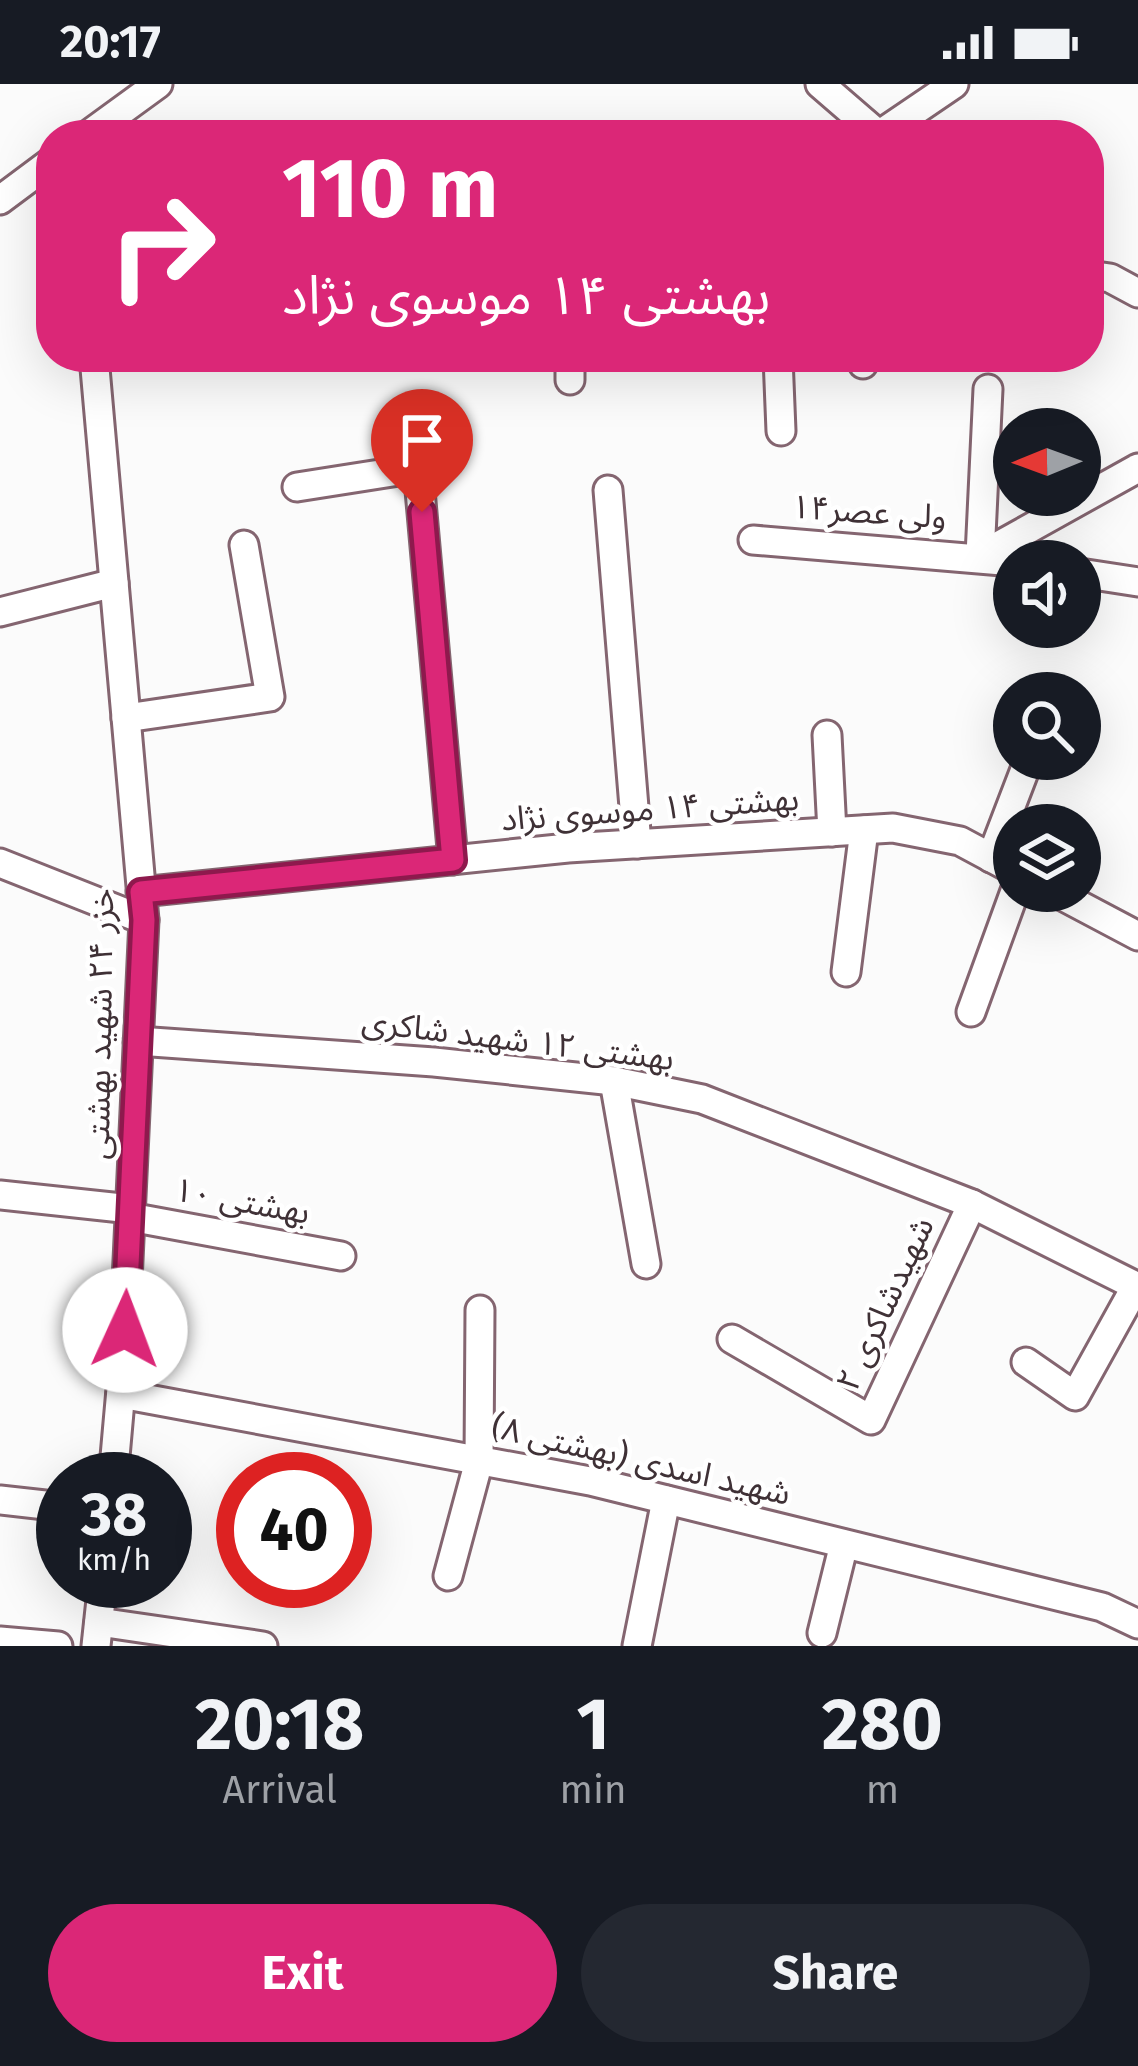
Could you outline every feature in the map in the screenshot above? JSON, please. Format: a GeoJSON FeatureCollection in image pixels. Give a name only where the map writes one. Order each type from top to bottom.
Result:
{"type":"FeatureCollection","features":[{"type":"Feature","properties":{"kind":"street"},"geometry":{"type":"LineString","coordinates":[[109,120],[158,84]]}},
{"type":"Feature","properties":{"kind":"street"},"geometry":{"type":"LineString","coordinates":[[820,84],[862,120]]}},
{"type":"Feature","properties":{"kind":"street"},"geometry":{"type":"LineString","coordinates":[[901,120],[954,84]]}},
{"type":"Feature","properties":{"kind":"street"},"geometry":{"type":"LineString","coordinates":[[0,200],[36,173]]}},
{"type":"Feature","properties":{"kind":"street"},"geometry":{"type":"LineString","coordinates":[[1104,277],[1138,293]]}},
{"type":"Feature","properties":{"kind":"street","name":"خزر ۲۴ شهید بهشتی"},"geometry":{"type":"LineString","coordinates":[[95,372],[142,906],[116,1452]]}},
{"type":"Feature","properties":{"kind":"street"},"geometry":{"type":"LineString","coordinates":[[779,372],[781,430]]}},
{"type":"Feature","properties":{"kind":"street"},"geometry":{"type":"LineString","coordinates":[[980,556],[988,389]]}},
{"type":"Feature","properties":{"kind":"street"},"geometry":{"type":"LineString","coordinates":[[297,487],[418,468],[453,860]]}},
{"type":"Feature","properties":{"kind":"street"},"geometry":{"type":"LineString","coordinates":[[980,556],[1138,468]]}},
{"type":"Feature","properties":{"kind":"street"},"geometry":{"type":"LineString","coordinates":[[608,490],[637,844]]}},
{"type":"Feature","properties":{"kind":"street","name":"ولی عصر۱۴"},"geometry":{"type":"LineString","coordinates":[[753,540],[993,558]]}},
{"type":"Feature","properties":{"kind":"street"},"geometry":{"type":"LineString","coordinates":[[126,718],[270,697],[244,544]]}},
{"type":"Feature","properties":{"kind":"street"},"geometry":{"type":"LineString","coordinates":[[1101,576],[1138,582]]}},
{"type":"Feature","properties":{"kind":"street"},"geometry":{"type":"LineString","coordinates":[[0,612],[114,583]]}},
{"type":"Feature","properties":{"kind":"street"},"geometry":{"type":"LineString","coordinates":[[827,734],[832,832]]}},
{"type":"Feature","properties":{"kind":"street","name":"بهشتی ۱۴ موسوی نژاد"},"geometry":{"type":"LineString","coordinates":[[142,906],[453,860],[892,828],[960,841],[993,859]]}},
{"type":"Feature","properties":{"kind":"street"},"geometry":{"type":"LineString","coordinates":[[846,972],[864,830]]}},
{"type":"Feature","properties":{"kind":"street"},"geometry":{"type":"LineString","coordinates":[[0,863],[142,906]]}},
{"type":"Feature","properties":{"kind":"street"},"geometry":{"type":"LineString","coordinates":[[971,1012],[1007,912]]}},
{"type":"Feature","properties":{"kind":"street"},"geometry":{"type":"LineString","coordinates":[[1093,912],[1138,936]]}},
{"type":"Feature","properties":{"kind":"street","name":"بهشتی ۱۲ شهید شاکری"},"geometry":{"type":"LineString","coordinates":[[138,1041],[434,1062],[614,1081],[702,1099],[972,1204],[1137,1286]]}},
{"type":"Feature","properties":{"kind":"street"},"geometry":{"type":"LineString","coordinates":[[614,1081],[646,1264]]}},
{"type":"Feature","properties":{"kind":"street","name":"بهشتی ۱۰"},"geometry":{"type":"LineString","coordinates":[[0,1195],[130,1213],[341,1256]]}},
{"type":"Feature","properties":{"kind":"street","name":"شهیدشاکری ۲"},"geometry":{"type":"LineString","coordinates":[[732,1340],[871,1420],[972,1204]]}},
{"type":"Feature","properties":{"kind":"street"},"geometry":{"type":"LineString","coordinates":[[1026,1362],[1075,1396],[1137,1286]]}},
{"type":"Feature","properties":{"kind":"street"},"geometry":{"type":"LineString","coordinates":[[448,1576],[478,1461],[479,1310]]}},
{"type":"Feature","properties":{"kind":"street","name":"شهید اسدی (بهشتی ۸)"},"geometry":{"type":"LineString","coordinates":[[121,1394],[666,1500],[1102,1607],[1138,1624]]}},
{"type":"Feature","properties":{"kind":"street"},"geometry":{"type":"LineString","coordinates":[[0,1500],[36,1504]]}},
{"type":"Feature","properties":{"kind":"street"},"geometry":{"type":"LineString","coordinates":[[637,1646],[666,1500]]}},
{"type":"Feature","properties":{"kind":"street"},"geometry":{"type":"LineString","coordinates":[[822,1633],[844,1544]]}},
{"type":"Feature","properties":{"kind":"street"},"geometry":{"type":"LineString","coordinates":[[97,1634],[263,1646]]}},
{"type":"Feature","properties":{"kind":"street"},"geometry":{"type":"LineString","coordinates":[[0,1641],[58,1646]]}},
{"type":"Feature","properties":{"kind":"route"},"geometry":{"type":"LineString","coordinates":[[125,1330],[144,920],[141,892],[453,860],[422,512]]}}]}
